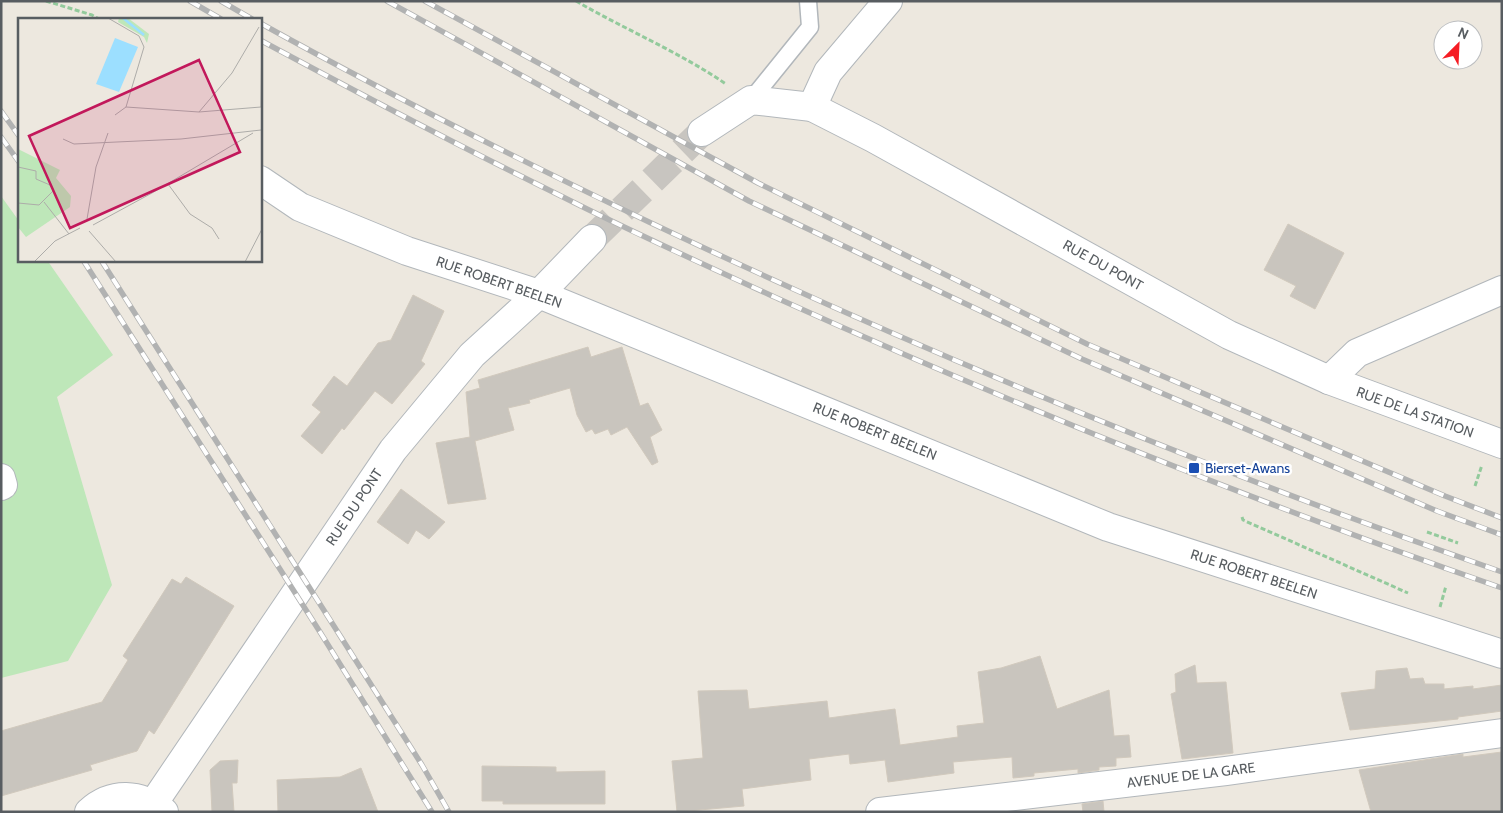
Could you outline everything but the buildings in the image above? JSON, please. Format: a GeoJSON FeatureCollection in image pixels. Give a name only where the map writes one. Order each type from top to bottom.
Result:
{"type":"FeatureCollection","features":[{"type":"Feature","properties":{"kind":"street"},"geometry":{"type":"LineString","coordinates":[[812,106],[828,72],[888,1]]}},
{"type":"Feature","properties":{"kind":"street","name":"RUE DU PONT"},"geometry":{"type":"LineString","coordinates":[[751,100],[812,106],[1229,335],[1329,380]]}},
{"type":"Feature","properties":{"kind":"street"},"geometry":{"type":"LineString","coordinates":[[702,132],[751,100]]}},
{"type":"Feature","properties":{"kind":"street","name":"RUE ROBERT BEELEN"},"geometry":{"type":"LineString","coordinates":[[261,181],[300,207],[406,251],[539,294],[1108,527],[1502,654]]}},
{"type":"Feature","properties":{"kind":"street","name":"RUE DU PONT"},"geometry":{"type":"LineString","coordinates":[[158,808],[393,450],[472,355],[539,294],[592,239]]}},
{"type":"Feature","properties":{"kind":"street"},"geometry":{"type":"LineString","coordinates":[[1329,380],[1357,353],[1502,290]]}},
{"type":"Feature","properties":{"kind":"street","name":"RUE DE LA STATION"},"geometry":{"type":"LineString","coordinates":[[1329,380],[1502,444]]}},
{"type":"Feature","properties":{"kind":"street"},"geometry":{"type":"LineString","coordinates":[[1,478],[3,485],[1,486]]}},
{"type":"Feature","properties":{"kind":"street","name":"AVENUE DE LA GARE"},"geometry":{"type":"LineString","coordinates":[[880,812],[1226,771],[1502,733]]}},
{"type":"Feature","properties":{"kind":"street"},"geometry":{"type":"LineString","coordinates":[[89,812],[98,804],[116,797],[133,797],[158,808]]}},
{"type":"Feature","properties":{"kind":"lane"},"geometry":{"type":"LineString","coordinates":[[751,100],[810,27],[808,1]]}},
{"type":"Feature","properties":{"kind":"path"},"geometry":{"type":"LineString","coordinates":[[46,1],[97,18]]}},
{"type":"Feature","properties":{"kind":"path"},"geometry":{"type":"LineString","coordinates":[[576,1],[700,66],[751,100]]}},
{"type":"Feature","properties":{"kind":"path"},"geometry":{"type":"LineString","coordinates":[[1475,486],[1481,468]]}},
{"type":"Feature","properties":{"kind":"path"},"geometry":{"type":"LineString","coordinates":[[1242,517],[1243,520],[1408,593],[1406,600]]}},
{"type":"Feature","properties":{"kind":"path"},"geometry":{"type":"LineString","coordinates":[[1427,532],[1458,544]]}},
{"type":"Feature","properties":{"kind":"path"},"geometry":{"type":"LineString","coordinates":[[1443,596],[1446,586]]}},
{"type":"Feature","properties":{"kind":"green space"},"geometry":{"type":"Polygon","coordinates":[[[1,196],[18,220],[18,261],[48,261],[113,355],[57,397],[112,585],[68,661],[1,678],[1,196]]]}},
{"type":"Feature","properties":{"kind":"tunnel"},"geometry":{"type":"LineString","coordinates":[[592,239],[702,132]]}},
{"type":"Feature","properties":{"kind":"railway"},"geometry":{"type":"LineString","coordinates":[[190,1],[219,18]]}},
{"type":"Feature","properties":{"kind":"railway"},"geometry":{"type":"LineString","coordinates":[[221,1],[250,18]]}},
{"type":"Feature","properties":{"kind":"railway"},"geometry":{"type":"LineString","coordinates":[[387,1],[749,201],[1082,359],[1437,511],[1502,535]]}},
{"type":"Feature","properties":{"kind":"railway"},"geometry":{"type":"LineString","coordinates":[[425,1],[758,183],[1087,344],[1445,496],[1502,518]]}},
{"type":"Feature","properties":{"kind":"railway"},"geometry":{"type":"LineString","coordinates":[[261,24],[453,126],[649,222],[859,318],[1071,409],[1178,452],[1502,572]]}},
{"type":"Feature","properties":{"kind":"railway"},"geometry":{"type":"LineString","coordinates":[[261,41],[411,120],[590,210],[698,262],[868,339],[1138,452],[1319,522],[1502,588]]}},
{"type":"Feature","properties":{"kind":"railway"},"geometry":{"type":"LineString","coordinates":[[1,111],[18,135]]}},
{"type":"Feature","properties":{"kind":"railway"},"geometry":{"type":"LineString","coordinates":[[1,137],[18,161]]}},
{"type":"Feature","properties":{"kind":"railway"},"geometry":{"type":"LineString","coordinates":[[84,261],[320,632],[432,812]]}},
{"type":"Feature","properties":{"kind":"railway"},"geometry":{"type":"LineString","coordinates":[[102,261],[422,765],[449,812]]}},
{"type":"Feature","properties":{"kind":"place","name":"Bierset-Awans"},"geometry":{"type":"Point","coordinates":[1194,468]}}]}
